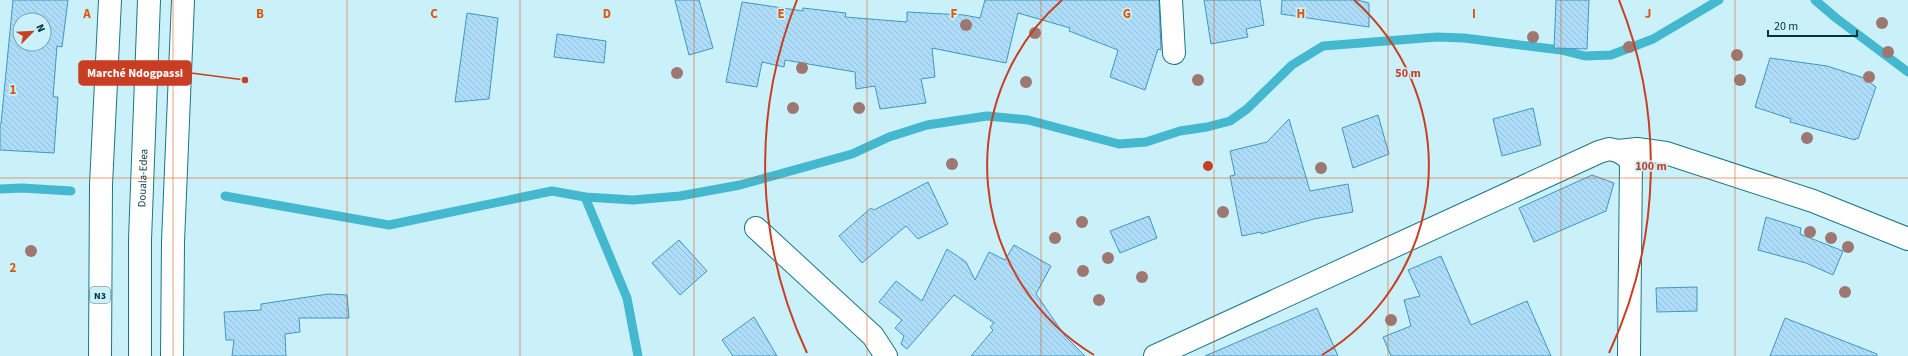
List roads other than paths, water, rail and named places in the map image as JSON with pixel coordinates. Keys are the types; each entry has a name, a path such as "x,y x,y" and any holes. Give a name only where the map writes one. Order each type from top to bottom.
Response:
{"main road":[{"name":"N3","path":"100,356 101,184 110,0"},
{"name":"Douala-Edea","path":"140,356 140,240 149,0"},
{"path":"172,356 173,242 183,0"},
{"path":"1171,0 1174,53"},
{"path":"1155,356 1599,152 1609,150 1618,151 1636,149 1666,153 1813,201 1908,239"},
{"path":"1618,151 1626,156 1631,162 1629,356"},
{"path":"756,228 873,336 886,356"}],"waterway":[{"path":"225,196 389,225 552,191 585,197 633,200 680,196 740,185 852,154 889,137 927,125 987,116 1028,120 1119,144 1146,142 1180,131 1207,127 1230,121 1247,109 1292,65 1323,46 1437,37 1464,38 1561,50 1585,56 1611,55 1653,39 1719,0"},
{"path":"1815,0 1836,18 1908,72"},
{"path":"0,189 22,188 71,191"},
{"path":"585,197 627,298 638,356"}],"place":[{"name":"Marché Ndogpassi","path":"245,80"}]}
